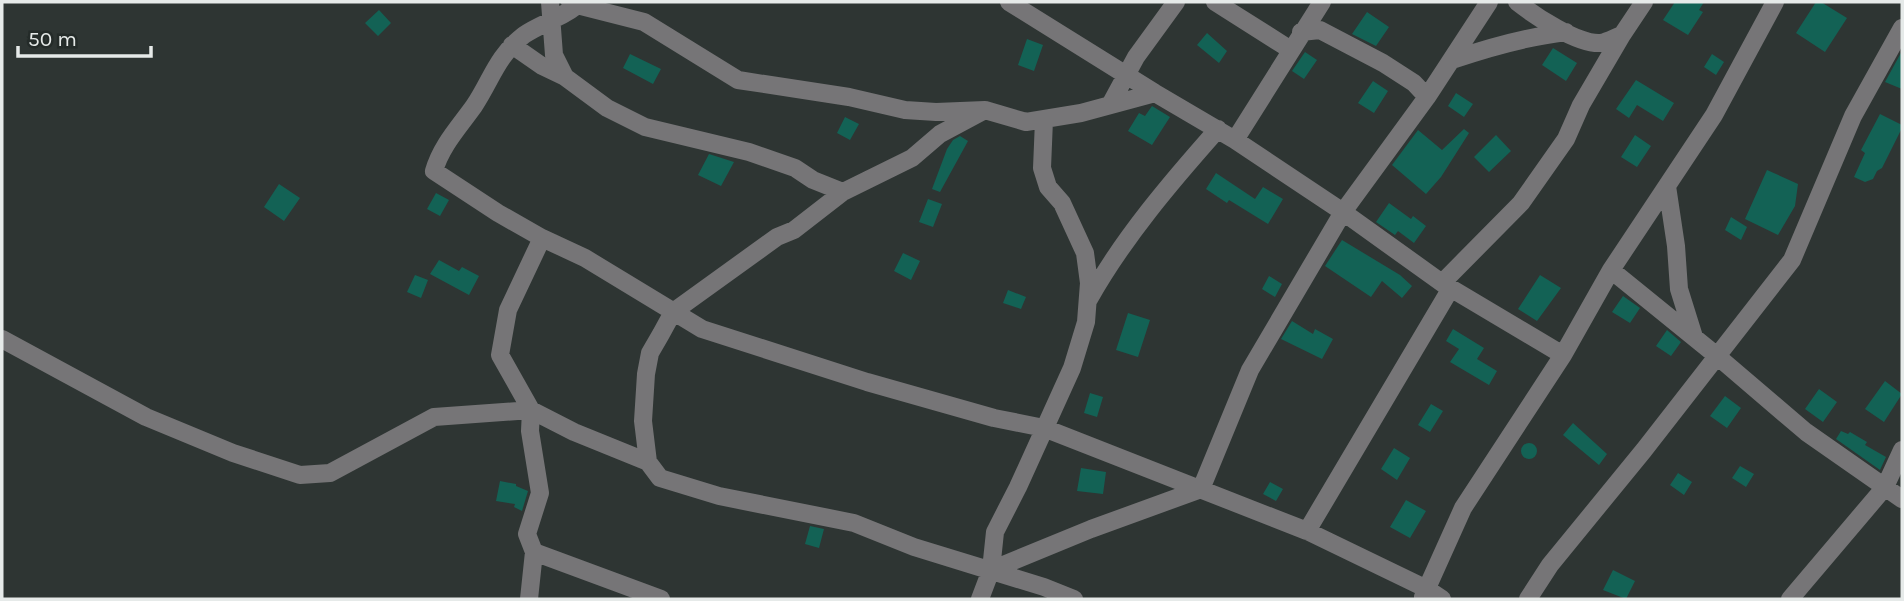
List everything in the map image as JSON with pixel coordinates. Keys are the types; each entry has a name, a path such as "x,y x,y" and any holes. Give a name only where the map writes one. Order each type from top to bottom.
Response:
{"street":[{"path":"1009,2 1154,93 1235,139 1447,286 1563,355"},
{"path":"1110,105 1125,74 1176,2"},
{"path":"1215,2 1292,50"},
{"path":"1235,139 1322,2"},
{"path":"991,570 1091,528 1201,489 1250,370 1343,212 1427,97 1489,2"},
{"path":"1517,2 1578,38 1601,43 1622,35"},
{"path":"1307,531 1447,286 1521,204 1566,139 1581,105 1644,2"},
{"path":"1425,594 1463,508 1563,355 1611,270 1714,116 1775,2"},
{"path":"1154,93 1026,122 985,110 905,110 840,96 738,80 644,22 576,3 551,10 512,45 496,64 476,103 438,155 434,171 498,213 585,258 702,329 867,382 994,418 1044,428 1307,531 1425,594 1442,599"},
{"path":"551,10 554,55 565,77"},
{"path":"1528,599 1550,565 1644,450 1792,260 1853,116 1902,28"},
{"path":"1301,32 1320,30 1383,63 1414,83 1427,97"},
{"path":"1452,60 1510,41 1566,32"},
{"path":"512,45 542,66 565,77 607,108 645,127 749,152 795,168 813,180 843,192"},
{"path":"985,110 940,134 912,158 843,192 794,230 776,237 674,312 650,353 646,374 643,421 648,462 660,478 719,496 854,523 914,547 1044,587 1074,599"},
{"path":"980,599 991,570 995,532 1072,369 1086,322 1089,283 1084,253 1062,203 1048,187 1042,168 1044,120"},
{"path":"1088,301 1132,232 1218,129"},
{"path":"1667,186 1679,289 1694,337"},
{"path":"529,599 534,552 527,534 540,492 530,431 531,410 500,355 508,310 542,238"},
{"path":"1611,270 1806,432 1902,499"},
{"path":"2,339 146,417 233,453 300,475 330,473 435,417 531,410 574,432 648,462"},
{"path":"1790,599 1885,487 1902,450"},
{"path":"534,552 661,599"}],"building":[{"path":"1675,2 1704,2 1699,10 1703,12 1688,35 1663,20"},
{"path":"1816,2 1821,2 1847,18 1825,52 1796,33"},
{"path":"379,10 391,23 378,36 365,23"},
{"path":"1367,12 1389,27 1376,46 1352,34"},
{"path":"1207,33 1227,51 1219,63 1197,45"},
{"path":"1027,39 1043,45 1034,71 1018,65"},
{"path":"1553,48 1577,63 1566,81 1542,65"},
{"path":"1902,51 1902,89 1885,82"},
{"path":"1305,52 1317,60 1304,79 1292,71"},
{"path":"630,54 661,69 653,84 623,68"},
{"path":"1712,54 1724,62 1716,75 1704,67"},
{"path":"1636,80 1674,103 1663,121 1637,105 1629,118 1616,109"},
{"path":"1373,81 1388,91 1374,113 1358,103"},
{"path":"1456,93 1473,104 1464,117 1448,106"},
{"path":"1152,106 1170,117 1152,145 1128,131 1139,113 1145,116"},
{"path":"1880,114 1902,125 1902,128 1882,168 1873,179 1865,182 1854,177 1865,153 1861,150"},
{"path":"845,117 859,124 850,140 837,133"},
{"path":"1464,129 1469,133 1441,177 1426,194 1392,165 1418,130 1442,150"},
{"path":"1496,135 1511,151 1489,172 1474,157"},
{"path":"1635,135 1651,146 1637,167 1621,157"},
{"path":"960,136 968,141 940,192 932,189 947,149 953,140"},
{"path":"709,154 734,162 721,186 698,175"},
{"path":"1767,170 1798,184 1795,206 1778,235 1745,219"},
{"path":"1216,173 1255,199 1263,187 1283,199 1268,224 1206,189"},
{"path":"279,184 300,198 284,221 264,207"},
{"path":"436,193 449,200 440,216 427,209"},
{"path":"928,199 942,204 933,227 919,222"},
{"path":"1389,203 1426,226 1414,243 1398,231 1395,235 1376,222"},
{"path":"1731,217 1747,227 1741,240 1725,230"},
{"path":"1342,240 1400,275 1412,286 1402,298 1382,281 1371,297 1325,266"},
{"path":"903,253 920,261 911,280 894,271"},
{"path":"439,260 459,271 462,267 479,276 469,295 430,274"},
{"path":"415,275 428,280 421,298 407,292"},
{"path":"1540,275 1561,288 1537,321 1518,309"},
{"path":"1269,276 1282,284 1275,297 1262,289"},
{"path":"1008,290 1026,297 1021,309 1003,303"},
{"path":"1623,296 1640,308 1630,323 1612,312"},
{"path":"1128,313 1150,320 1138,357 1116,350"},
{"path":"1292,321 1313,334 1315,329 1333,339 1322,359 1281,339"},
{"path":"1453,329 1484,348 1477,359 1497,371 1489,385 1450,362 1459,349 1446,341"},
{"path":"1667,330 1681,342 1671,356 1656,346"},
{"path":"1885,381 1902,394 1884,422 1865,409"},
{"path":"1819,389 1837,402 1823,422 1805,409"},
{"path":"1090,393 1103,397 1097,417 1084,413"},
{"path":"1725,396 1741,408 1727,428 1710,416"},
{"path":"1431,404 1443,411 1430,432 1418,425"},
{"path":"1573,423 1607,454 1599,465 1563,435"},
{"path":"1841,431 1848,434 1850,432 1867,442 1865,445 1886,457 1880,470 1836,439"},
{"path":"1529,443 1535,445 1535,457 1529,459 1523,457 1521,451 1523,445"},
{"path":"1394,448 1410,458 1397,480 1381,469"},
{"path":"1740,466 1754,474 1746,487 1732,478"},
{"path":"1081,468 1106,472 1103,494 1077,491"},
{"path":"1678,473 1692,482 1684,495 1670,485"},
{"path":"500,481 516,484 528,491 522,511 514,507 515,504 496,501"},
{"path":"1270,482 1283,489 1276,501 1263,494"},
{"path":"1406,500 1426,511 1410,538 1390,527"},
{"path":"810,526 824,529 819,548 805,544"},
{"path":"1613,570 1635,581 1626,599 1603,590"}]}
